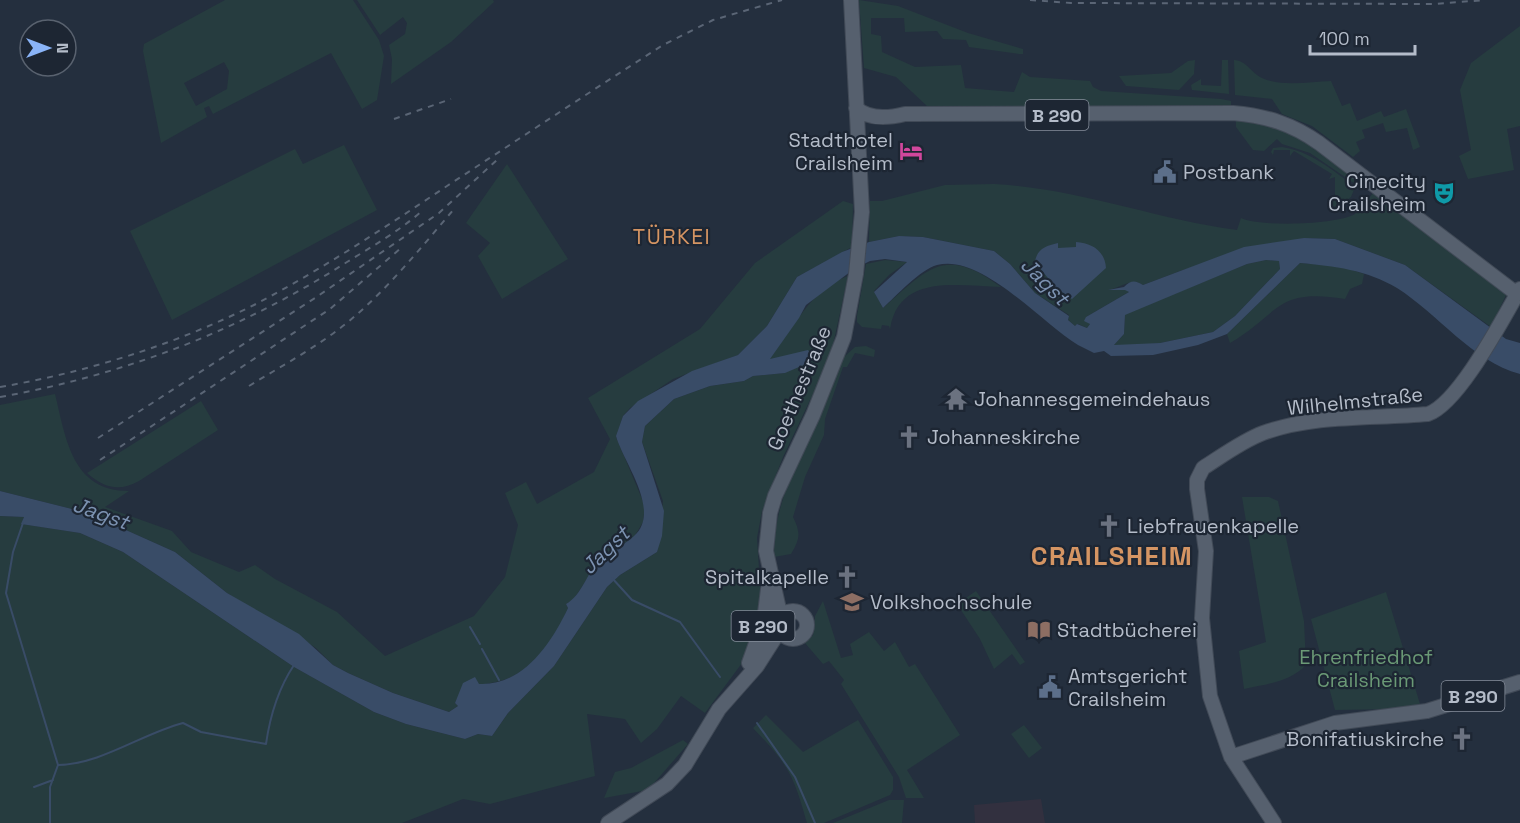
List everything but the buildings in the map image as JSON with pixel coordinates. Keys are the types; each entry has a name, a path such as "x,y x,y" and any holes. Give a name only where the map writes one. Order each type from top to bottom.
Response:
{"main road":[{"name":"Goethestraße","path":"745,678 757,666 785,624 769,572 766,538 775,496 826,384 844,338 851,306 860,246 862,212 851,0"},
{"name":"B 290","path":"856,108 868,107 905,114"},
{"path":"856,108 867,115 885,117"},
{"name":"B 290","path":"859,139 867,127 885,117 905,114 1233,113 1262,116 1298,129 1496,276 1498,280 1519,290"},
{"name":"Wilhelmstraße","path":"1231,757 1210,696 1205,664 1202,618 1206,551 1197,489 1197,480 1203,468 1261,434 1321,420 1428,414 1443,407 1460,386 1519,290"},
{"name":"B 290","path":"608,823 674,777 685,765 719,709 745,678 764,621 769,572"},
{"name":"B 290","path":"1231,757 1335,723 1418,713 1520,682"},
{"path":"1231,757 1274,823"}],"shaded area":[{"path":"1041,799 1045,823 975,823 974,805"}],"green space":[{"path":"225,0 353,0 379,40 384,56 377,100 362,109 331,53 213,114 209,106 204,108 207,117 161,143 143,51 144,44","holes":["224,62 229,71 227,89 196,106 184,83"]},
{"path":"357,0 493,0 494,2 451,42 391,84 392,59 389,45 405,34 407,23 403,17 380,35"},
{"path":"859,0 898,6 968,33 1023,49 1023,54 1019,54 969,47 966,40 943,39 937,31 905,32 904,18 871,18 871,34 881,36 882,52 915,67 961,65 965,88 1014,92 1022,72 1030,77 1090,81 1093,87 1101,91 1221,99 1231,101 1231,106 942,108 927,106 896,77 864,68"},
{"path":"1520,26 1520,126 1507,129 1514,170 1468,179 1459,156 1471,150 1460,90 1471,63"},
{"path":"1195,60 1194,74 1179,90 1126,86 1119,76 1171,73 1188,61"},
{"path":"1222,60 1228,60 1229,94 1192,90 1191,85 1201,79 1201,85 1221,86"},
{"path":"1234,60 1270,81 1296,83 1331,81 1342,106 1350,103 1357,121 1381,111 1384,117 1406,109 1420,147 1413,150 1407,128 1386,132 1383,123 1362,130 1365,138 1356,142 1360,151 1353,157 1312,126 1282,114 1272,99 1235,95"},
{"path":"1236,120 1271,126 1302,140 1358,181 1358,186 1310,153 1282,144 1277,139 1264,151 1253,150 1236,127"},
{"path":"344,145 377,210 172,320 130,231 295,149 303,164"},
{"path":"1273,148 1292,149 1312,157 1338,174 1355,187 1351,197 1339,207 1333,206 1331,201 1335,198 1335,177 1329,179 1332,174 1294,151 1290,156 1290,150 1274,150 1273,155 1271,152"},
{"path":"507,164 568,259 502,299 478,256 490,243 466,223"},
{"path":"994,184 1055,191 1176,219 1237,230 1241,218 1264,223 1298,224 1345,218 1355,214 1373,193 1506,295 1491,327 1405,265 1335,239 1304,238 1183,270 1143,285 1131,282 1109,290 1125,289 1129,292 1086,317 1090,324 1087,328 1078,324 1075,326 1068,320 1069,315 1035,293 1010,264 994,251 923,237 899,236 869,242 870,201 882,201 945,185"},
{"path":"843,201 853,204 852,247 797,277 767,326 738,355 673,379 630,408 623,416 616,437 645,506 643,522 634,537 602,557 573,600 566,604 568,608 558,628 546,647 531,664 513,676 466,691 455,703 458,706 449,712 393,693 333,665 316,648 227,593 175,552 88,513 0,491 0,405 55,394 68,444 83,472 95,482 110,489 129,491 105,507 172,531 191,552 239,572 255,565 275,579 337,612 385,656 474,616 505,577 518,525 505,493 526,482 537,504 594,472 610,439 588,398 700,329 755,263"},
{"path":"885,260 907,262 889,275 874,291 883,308 925,273 938,267 951,265 965,267 982,274 1001,287 949,285 918,291 905,299 896,311 890,329 889,326 882,325 881,329 862,327 857,322 857,316 866,264"},
{"path":"1266,260 1279,261 1280,269 1235,316 1213,332 1160,343 1122,347 1114,345 1124,334 1125,314 1247,264"},
{"path":"1300,263 1340,266 1364,274 1362,284 1350,289 1345,299 1305,297 1291,300 1230,343 1227,334"},
{"path":"848,276 833,345 822,375 783,457 762,511 757,538 762,616 745,659 705,713 681,696 657,729 641,743 625,719 587,714 595,776 490,804 463,799 402,823 0,823 0,516 24,517 22,524 80,533 123,552 294,667 374,712 406,724 465,739 478,734 492,736 508,713 554,666 607,587 620,575 657,552 663,501 642,442 645,426 674,399 710,386 744,381 753,376 785,373 769,359 813,300 823,290"},
{"path":"866,346 875,350 874,357 855,353 847,367 843,367 825,419 824,435 805,477 793,517 798,532 796,544 791,554 774,557 778,519 787,487 824,407 843,358 855,347"},
{"path":"201,401 218,430 139,481 125,486 112,487 99,482 87,473"},
{"path":"1242,497 1269,497 1278,501 1304,621 1306,665 1285,679 1244,689 1239,651 1266,642"},
{"path":"976,591 1025,662 1020,665 1012,654 994,669 980,639 957,604"},
{"name":"Ehrenfriedhof Crailsheim","path":"1386,592 1420,704 1394,709 1335,710 1311,619"},
{"path":"823,601 841,658 853,655 850,644 869,632 884,651 895,642 909,667 915,664 960,735 907,770 924,798 906,798 899,777 841,684 844,680 829,661 823,664 805,643 813,635 815,616"},
{"path":"766,715 803,752 858,720 893,777 893,790 890,795 824,823 807,823 798,792 788,771 753,728"},
{"path":"1024,725 1042,748 1029,758 1011,734"},
{"path":"683,740 688,744 648,790 604,798 615,772 631,768"},
{"path":"889,800 904,800 902,823 833,823"}],"water":[{"path":"899,236 923,237 994,251 1010,264 1035,293 1069,316 1068,320 1075,326 1077,324 1087,328 1090,324 1084,321 1086,317 1129,292 1108,290 1124,287 1133,282 1143,285 1244,247 1304,238 1335,239 1405,265 1506,339 1520,343 1520,374 1486,359 1397,288 1374,277 1338,267 1300,263 1227,334 1198,345 1153,355 1111,356 1104,351 1094,353 1078,345 991,279 973,269 954,264 937,265 924,272 883,308 874,292 907,262 885,259 870,261 854,269 806,305 770,359 808,350 810,353 806,364 785,373 753,376 744,381 710,386 674,399 645,426 642,442 664,511 662,536 657,552 620,575 607,587 554,666 508,713 492,736 478,734 465,739 406,724 374,712 294,667 123,552 80,533 21,524 24,517 0,516 0,491 88,513 175,552 227,593 299,634 333,665 393,693 449,712 458,706 455,703 463,683 475,677 479,684 494,683 509,678 533,661 553,636 568,608 566,604 580,590 599,560 634,536 642,526 644,513 638,486 616,436 623,416 638,401 692,371 738,355 767,326 797,277 842,252 869,242","holes":["1266,260 1279,261 1280,269 1235,316 1213,332 1160,343 1114,345 1124,334 1125,315 1247,264"]},
{"path":"1076,242 1097,249 1103,257 1106,268 1072,299 1056,288 1035,262 1040,251 1046,247 1058,243 1058,248 1076,247"}],"waterway":[{"path":"23,523 13,552 6,593 58,765 50,787 50,823"},
{"path":"612,578 632,600 680,622 720,677"},
{"path":"470,627 480,644"},
{"path":"482,649 499,680"},
{"path":"58,765 90,760 183,723 201,732 266,744 276,703 283,684 294,665"},
{"path":"757,723 795,777 815,823"},
{"path":"34,787 53,780"}],"railway":[{"path":"0,387 98,365 161,345 254,305 352,248 663,45 713,20 782,0"},
{"path":"1030,0 1071,3 1434,4 1485,0"},
{"path":"394,119 451,99"},
{"path":"98,438 315,298 439,213 498,159"},
{"path":"249,386 314,346 351,319 398,274 454,209"},
{"path":"0,397 46,388 136,363 223,329 307,286 386,238 422,211"},
{"path":"100,460 330,309 401,248"}],"place":[{"name":"Stadthotel Crailsheim","path":"911,151"},
{"name":"Postbank","path":"1165,172"},
{"name":"Cinecity Crailsheim","path":"1444,193"},
{"name":"Johannesgemeindehaus","path":"956,399"},
{"name":"Johanneskirche","path":"909,437"},
{"name":"Liebfrauenkapelle","path":"1109,526"},
{"name":"Spitalkapelle","path":"847,577"},
{"name":"Volkshochschule","path":"852,602"},
{"name":"Stadtbücherei","path":"1039,630"},
{"name":"Amtsgericht Crailsheim","path":"1050,687"},
{"name":"Bonifatiuskirche","path":"1462,739"}],"district":[{"name":"TÜRKEI","path":"672,236"},
{"name":"CRAILSHEIM","path":"1112,556"}],"water label":[{"name":"Jagst","path":"1045,281"},
{"name":"Jagst","path":"101,513"},
{"name":"Jagst","path":"605,550"}]}
